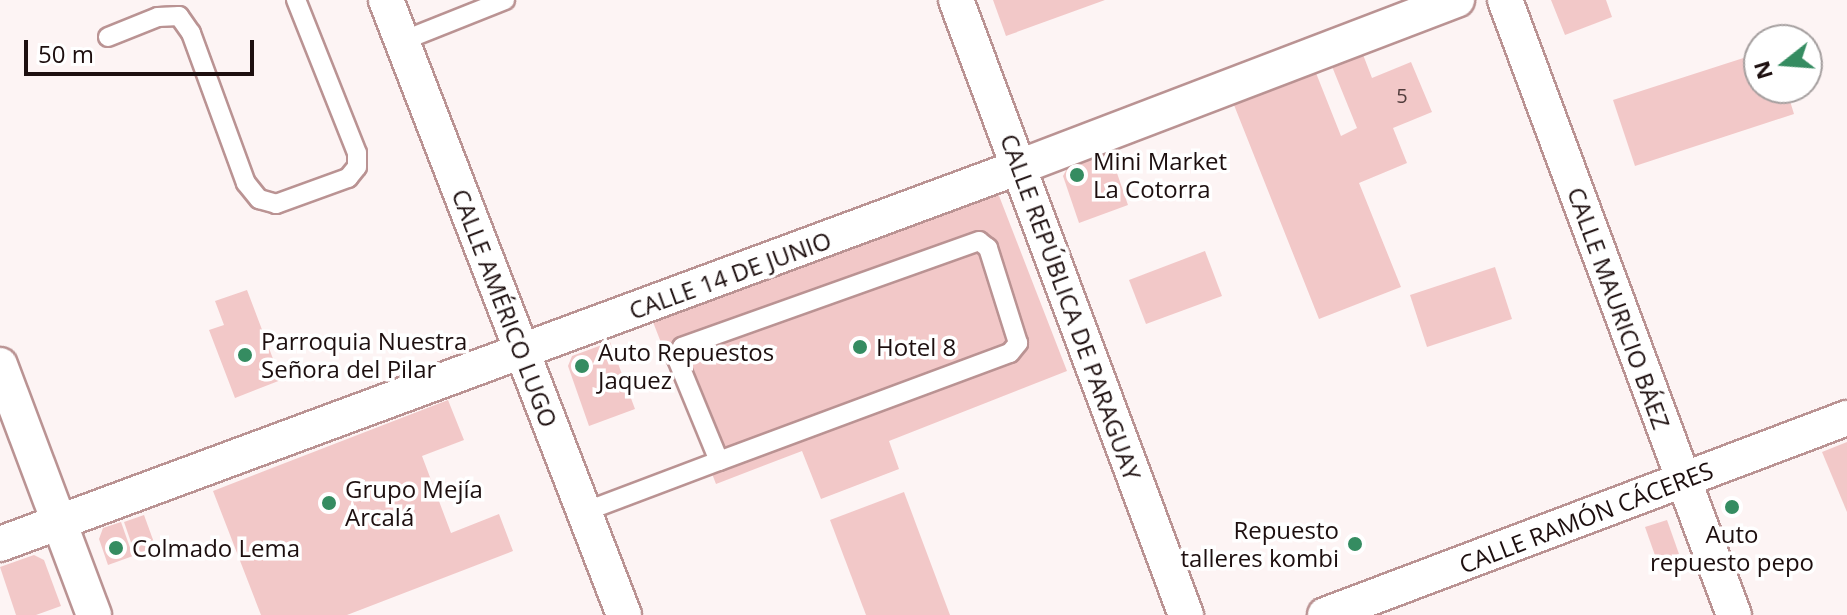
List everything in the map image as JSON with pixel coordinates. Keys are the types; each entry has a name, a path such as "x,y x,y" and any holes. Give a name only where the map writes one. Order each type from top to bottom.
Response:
{"street":[{"name":"CALLE AMÉRICO LUGO","path":"386,0 624,615"},
{"name":"CALLE REPÚBLICA DE PARAGUAY","path":"956,0 1186,615"},
{"name":"CALLE 14 DE JUNIO","path":"0,544 1019,167 1457,0"},
{"name":"CALLE MAURICIO BÁEZ","path":"1505,0 1681,481 1734,615"},
{"path":"0,365 94,615"},
{"name":"CALLE RAMÓN CÁCERES","path":"1325,615 1847,418"}],"lane":[{"path":"108,37 158,17 179,16 191,33 246,183 259,199 276,204 348,178 357,167 357,153 296,0"},
{"path":"402,41 505,0"},
{"path":"584,512 1010,353 1018,343 988,248 979,241 682,347 677,359 719,461"}],"building":[{"path":"993,0 1105,0 1006,36"},
{"path":"1551,0 1606,0 1612,17 1565,35"},
{"path":"1362,52 1372,78 1411,62 1432,112 1393,128 1407,163 1359,183 1401,287 1319,319 1234,105 1316,73 1341,136 1357,128 1331,64"},
{"path":"1743,58 1743,104 1791,104 1794,114 1635,166 1613,100"},
{"path":"1109,150 1128,205 1079,223 1063,176 1069,165"},
{"name":"Hotel 8","path":"996,188 1067,371 889,441 899,469 821,499 802,451 716,484 653,322"},
{"path":"1205,251 1222,296 1146,324 1129,280"},
{"path":"1495,267 1512,319 1427,347 1410,295"},
{"name":"Parroquia Nuestra Señora del Pilar","path":"247,290 281,380 235,398 209,330 224,325 215,301"},
{"path":"610,342 635,409 589,426 568,366 572,356"},
{"name":"Grupo Mejía Arcalá","path":"448,400 464,440 422,456 451,533 499,514 513,551 347,615 261,615 213,491"},
{"path":"1847,442 1847,512 1822,452"},
{"path":"904,492 950,615 866,615 830,520"},
{"path":"144,515 156,548 135,554 124,522"},
{"path":"1667,520 1679,554 1657,561 1645,527"},
{"name":"Colmado Lema","path":"121,522 133,556 108,565 99,539 103,528"},
{"path":"34,555 44,560 61,606 36,615 16,615 0,567"}],"place":[{"name":"Mini Market La Cotorra","path":"1077,175"},
{"name":"Hotel 8","path":"860,347"},
{"name":"Parroquia Nuestra Señora del Pilar","path":"245,355"},
{"name":"Auto Repuestos Jaquez","path":"582,366"},
{"name":"Grupo Mejía Arcalá","path":"329,503"},
{"name":"Auto repuesto pepo","path":"1732,507"},
{"name":"Repuesto talleres kombi","path":"1355,544"},
{"name":"Colmado Lema","path":"116,548"}]}
